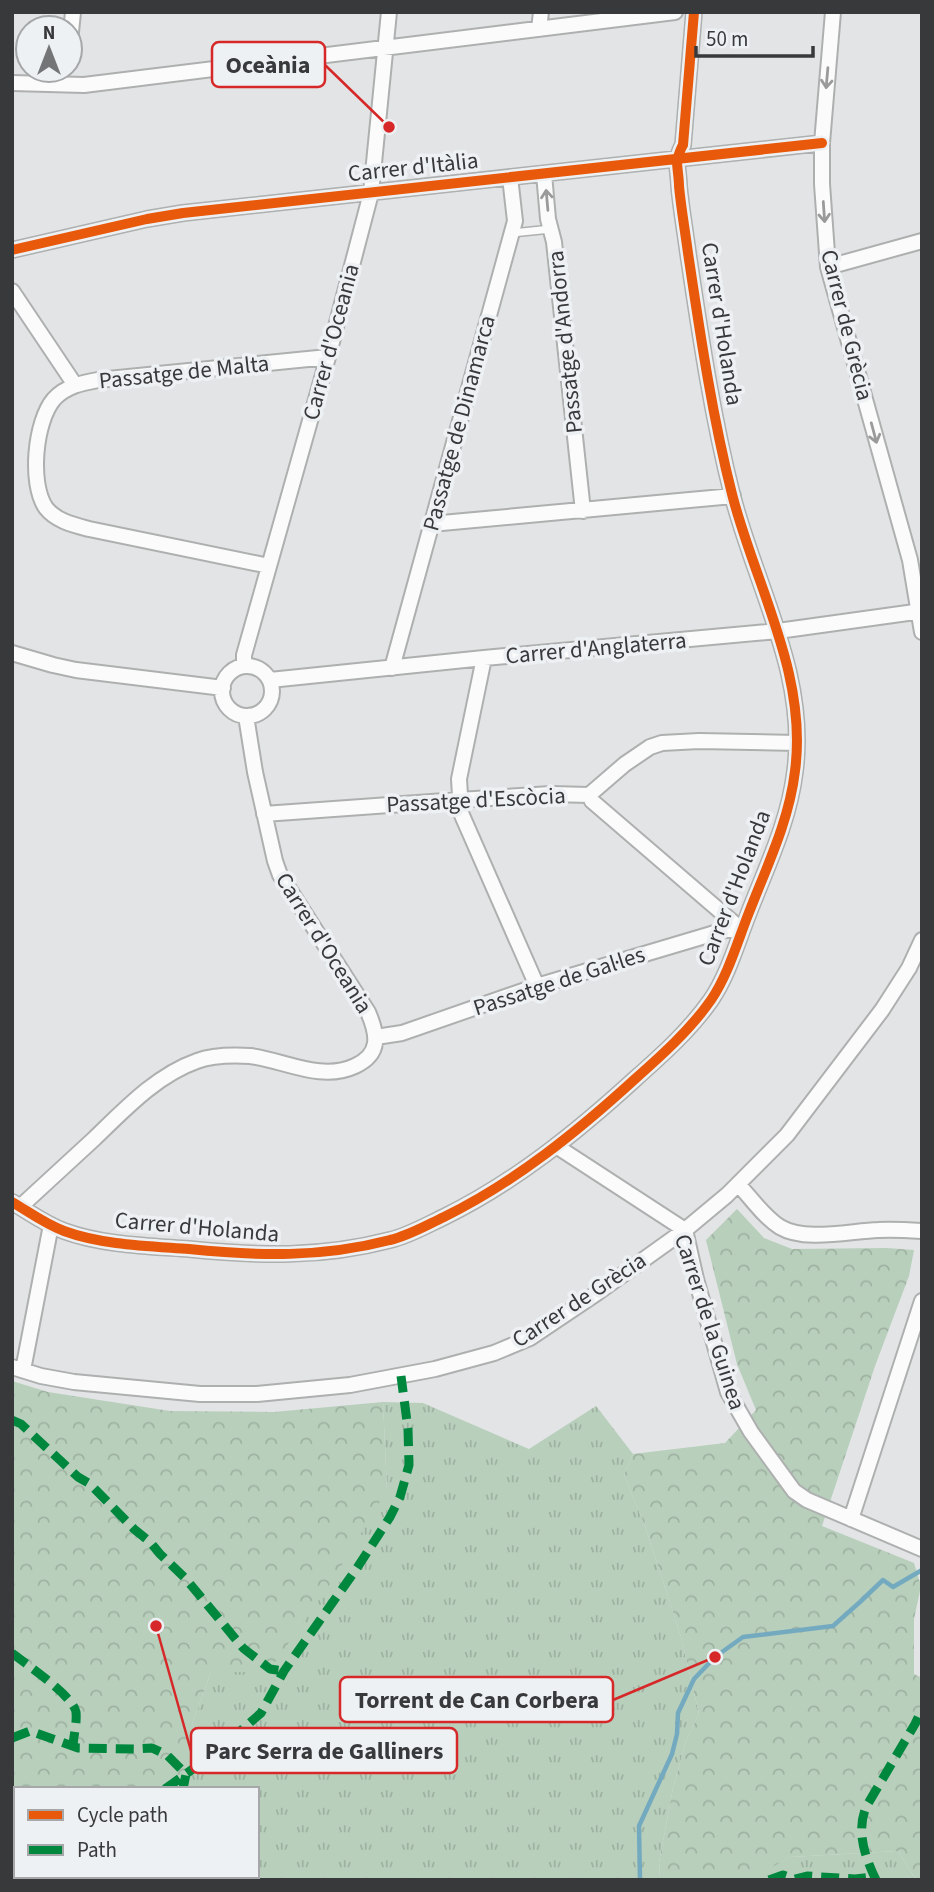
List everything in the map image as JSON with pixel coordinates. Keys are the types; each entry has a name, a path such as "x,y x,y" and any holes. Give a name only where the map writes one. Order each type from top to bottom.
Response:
{"street":[{"name":"Carrer d'Oceania","path":"244,666 244,655 371,193 389,12"},
{"path":"539,29 541,12"},
{"path":"12,83 103,83 675,12"},
{"name":"Carrer d'Holanda","path":"16,1204 67,1232 101,1240 247,1255 287,1255 362,1247 395,1239 468,1205 556,1146 596,1115 684,1033 712,998 732,958 784,823 793,787 797,743 795,712 778,631 733,496 710,391 681,201 677,159 683,145 694,12"},
{"name":"Carrer de Grècia","path":"833,12 822,143 828,267 910,560 922,632"},
{"name":"Carrer d'Itàlia","path":"12,250 183,213 822,143"},
{"name":"Passatge d'Andorra","path":"544,174 548,219 554,242 583,511"},
{"name":"Passatge de Dinamarca","path":"391,668 515,221 510,177"},
{"path":"828,267 922,241"},
{"path":"12,291 75,385"},
{"name":"Passatge de Malta","path":"269,566 89,529 55,516 46,508 37,476 40,432 53,400 75,385 98,380 328,357"},
{"path":"431,524 733,496"},
{"name":"Carrer d'Anglaterra","path":"270,680 778,631 920,611"},
{"path":"12,653 76,670 223,688"},
{"path":"484,658 459,779 461,813 537,986"},
{"path":"244,666 260,669 270,680 273,690 271,700 257,715 238,715 226,704 223,688 230,673 244,666"},
{"name":"Carrer d'Oceania","path":"16,1204 139,1097 185,1066 216,1057 250,1056 313,1071 343,1070 356,1066 375,1049 374,1027 359,996 280,875 255,772 246,716"},
{"name":"Passatge d'Escòcia","path":"264,814 551,794 589,795 631,759 662,743 797,743"},
{"path":"589,795 592,801 742,930"},
{"name":"Passatge de Gal·les","path":"376,1037 402,1033 537,986 724,930 742,930"},
{"name":"Carrer de Grècia","path":"17,1368 74,1382 200,1394 257,1394 350,1385 435,1369 494,1353 530,1338 685,1230 727,1195 787,1135 874,1020 909,968 922,940"},
{"name":"Carrer de la Guinea","path":"556,1146 685,1230 728,1392 751,1432 794,1491 807,1500 922,1549"},
{"path":"738,1184 769,1219 782,1228 803,1234 882,1229 922,1231"},
{"path":"17,1368 51,1225"},
{"path":"851,1519 922,1301"}],"lane":[{"path":"512,233 551,229"}],"green space":[{"path":"737,1209 764,1238 792,1249 914,1250 909,1276 875,1366 822,1526 914,1563 921,1586 914,1619 914,1674 922,1678 922,1880 916,1880 898,1851 790,1857 749,1880 660,1880 659,1862 673,1788 686,1741 699,1714 681,1637 645,1526 624,1475 633,1454 725,1443 756,1410 737,1364 706,1240"},
{"path":"12,1381 48,1392 170,1411 274,1412 383,1402 387,1490 333,1580 268,1672 211,1672 192,1724 202,1743 183,1787 14,1787 14,1878 155,1880 12,1880"},
{"path":"383,1402 423,1403 529,1449 596,1406 633,1454 624,1475 645,1526 681,1637 699,1714 686,1741 673,1788 659,1862 660,1880 155,1880 259,1878 259,1787 183,1787 202,1743 192,1724 211,1672 387,1490"},
{"path":"898,1851 916,1880 749,1880 790,1857"}],"waterway":[{"path":"640,1880 639,1826 672,1754 678,1713 694,1679 715,1657 743,1637 833,1626 883,1580 893,1587 922,1570"}],"marked path":[{"path":"168,1787 215,1753 261,1713 284,1671 390,1517 400,1497 409,1465 408,1429 401,1376"},
{"path":"12,1420 21,1424 78,1477 90,1484 150,1542 186,1579 243,1648 270,1669 284,1671"},
{"path":"12,1653 58,1689 73,1705 76,1712 73,1745"},
{"path":"876,1880 863,1844 863,1816 922,1709"},
{"path":"12,1738 30,1731 78,1748 152,1748 167,1755 186,1774 183,1787"},
{"path":"769,1880 783,1875 795,1879 807,1876 855,1879 874,1877"}],"cycle path":[{"path":"12,1202 64,1231 109,1242 141,1246 290,1254 339,1250 397,1238 444,1217 496,1188 568,1137 675,1042 703,1011 717,990 732,959 788,808 795,771 797,735 787,665 742,528 718,434 682,211 677,161 683,145 694,12"},
{"path":"12,250 183,213 822,143"}],"place":[{"name":"Oceània","path":"389,127"},
{"name":"Parc Serra de Galliners","path":"156,1626"},
{"name":"Torrent de Can Corbera","path":"715,1657"}]}
